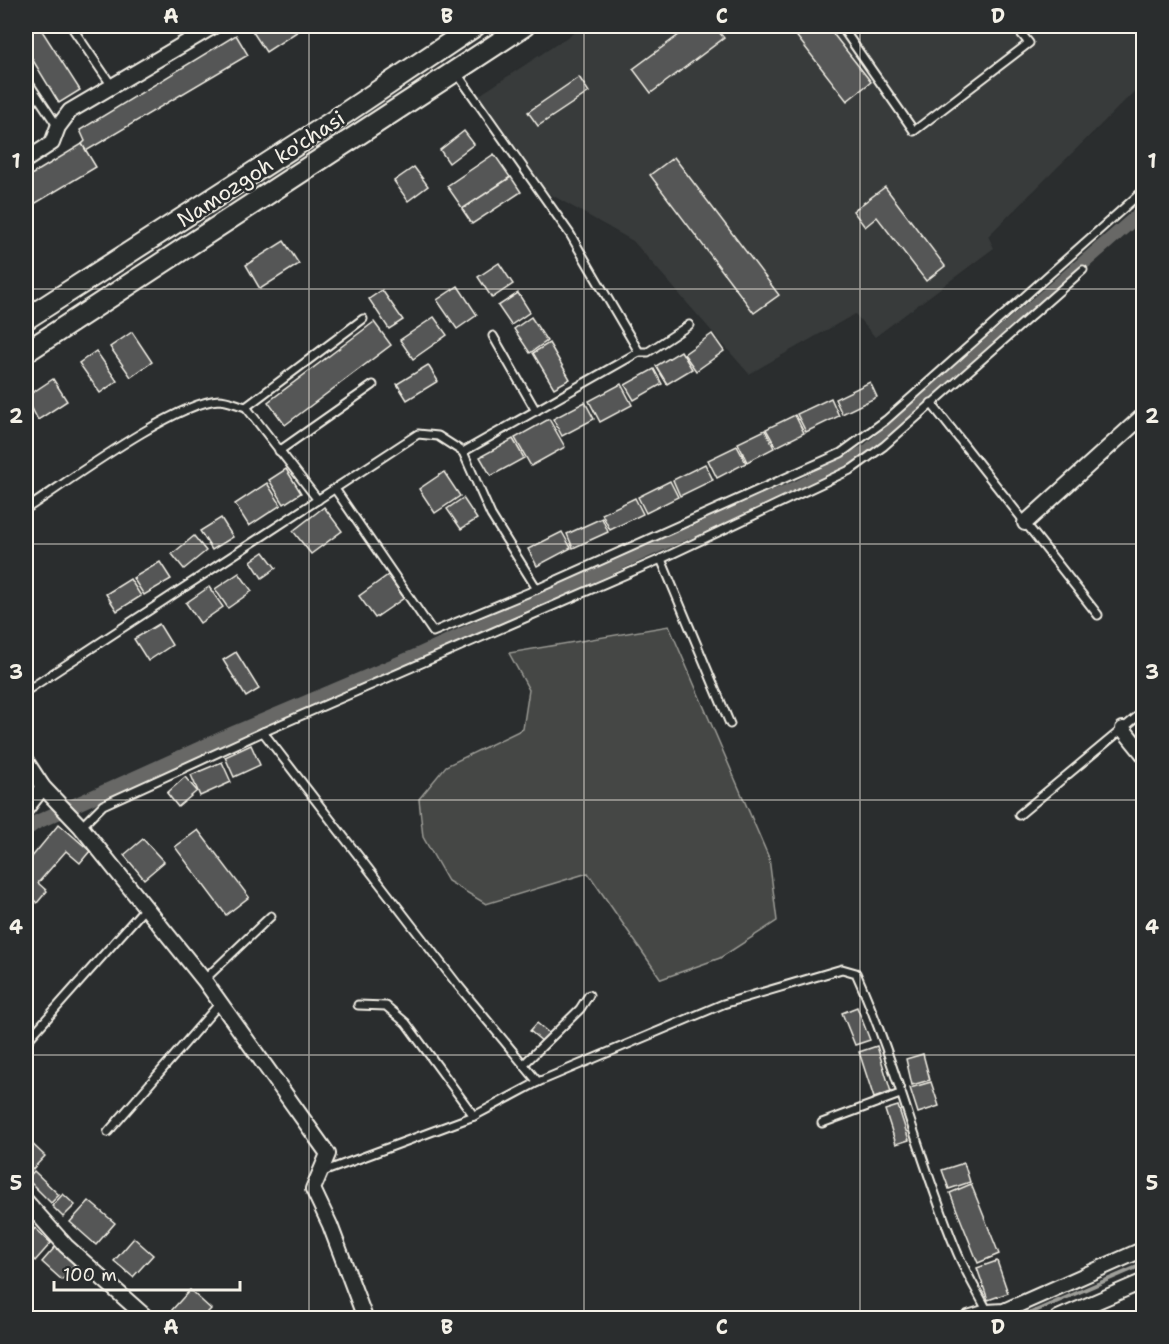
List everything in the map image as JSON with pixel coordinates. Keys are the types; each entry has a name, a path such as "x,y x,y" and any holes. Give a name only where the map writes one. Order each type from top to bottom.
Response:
{"main road":[{"name":"Namozgoh ko'chasi","path":"26,319 361,103 484,32 524,26"},
{"name":"Namozgoh ko'chasi","path":"26,352 455,70 484,32"},
{"path":"97,273 112,296"}],"street":[{"path":"26,160 52,143 58,127 70,111 196,30 214,26"},
{"path":"1025,523 1143,415"},
{"path":"1123,729 1143,754"},
{"path":"26,762 204,980 328,1154 313,1189 330,1225 365,1318"},
{"path":"26,809 45,788"},
{"path":"26,1202 66,1246 147,1318"},
{"path":"968,1318 1004,1311 1143,1249"},
{"path":"1058,1318 1143,1284"}],"lane":[{"path":"71,26 112,86"},
{"path":"841,26 914,131 1029,43 1015,26"},
{"path":"455,70 570,234 639,352"},
{"path":"26,79 58,127"},
{"path":"335,489 433,632 537,589 841,453 886,420 1143,189"},
{"path":"81,828 103,805 263,732 661,559 852,469 884,446 1083,270"},
{"path":"246,407 363,319"},
{"path":"463,452 639,352 648,351 689,325"},
{"path":"493,336 536,411"},
{"path":"279,451 373,385"},
{"path":"26,509 143,433 195,405 220,400 246,407 318,500"},
{"path":"931,403 1098,615"},
{"path":"26,691 418,434 438,436 463,452 491,515 537,589"},
{"path":"661,559 730,724"},
{"path":"1019,815 1143,711"},
{"path":"263,732 457,984 525,1063 538,1082"},
{"path":"26,1042 145,908"},
{"path":"204,980 272,916"},
{"path":"320,1173 474,1116 538,1082 723,1004 842,969 856,973 878,1023 900,1094 955,1249 989,1315"},
{"path":"525,1063 580,1009 589,995"},
{"path":"108,1132 220,1003"},
{"path":"358,1005 386,1006 406,1023 474,1116"},
{"path":"822,1123 900,1094"}],"shaded area":[{"path":"584,26 1143,26 1143,83 988,236 994,248 875,337 855,314 749,374 633,241 543,190 478,96"},
{"path":"669,626 769,858 777,921 720,958 661,979 588,873 486,904 448,881 423,837 419,799 446,766 523,729 529,690 509,653"}],"building":[{"path":"26,26 39,26 80,90 59,103 26,49"},
{"path":"249,26 306,26 266,52"},
{"path":"691,26 714,26 724,38 651,93 633,69"},
{"path":"796,26 827,26 871,82 847,101 791,29"},
{"path":"236,35 248,55 86,151 82,144 85,141 80,130"},
{"path":"579,77 589,92 538,126 528,112"},
{"path":"464,131 474,144 449,163 440,150"},
{"path":"82,144 96,167 26,209 26,178"},
{"path":"494,154 510,177 463,209 447,186"},
{"path":"674,157 779,295 754,313 650,175"},
{"path":"414,167 428,186 408,201 394,181"},
{"path":"511,177 521,192 472,224 462,209"},
{"path":"885,187 945,266 926,281 877,217 865,227 853,211"},
{"path":"284,241 299,264 260,289 246,265"},
{"path":"499,263 513,284 492,298 478,277"},
{"path":"458,286 477,315 457,329 437,300"},
{"path":"382,290 403,320 389,329 369,299"},
{"path":"518,293 530,312 511,325 498,306"},
{"path":"434,317 447,335 413,359 400,340"},
{"path":"531,317 547,341 530,353 514,329"},
{"path":"374,322 391,345 285,425 268,402"},
{"path":"132,332 152,362 131,377 110,347"},
{"path":"712,334 724,351 696,371 684,354"},
{"path":"549,343 570,379 554,388 533,353"},
{"path":"96,351 117,381 100,393 79,363"},
{"path":"681,351 692,369 667,384 656,366"},
{"path":"428,365 438,381 407,400 397,384"},
{"path":"654,369 662,384 634,400 625,385"},
{"path":"53,379 67,401 38,420 26,397"},
{"path":"870,382 877,397 842,414 835,399"},
{"path":"621,384 632,405 600,422 589,401"},
{"path":"831,398 839,416 806,432 797,414"},
{"path":"585,402 594,419 562,436 553,419"},
{"path":"795,415 804,433 776,447 766,429"},
{"path":"549,419 565,447 531,466 515,438"},
{"path":"765,430 774,448 747,462 738,443"},
{"path":"513,439 524,458 491,476 480,457"},
{"path":"737,446 746,463 717,478 708,460"},
{"path":"705,464 713,480 680,496 673,480"},
{"path":"286,469 301,493 284,504 269,480"},
{"path":"444,472 460,496 435,513 419,489"},
{"path":"670,481 678,497 646,513 638,497"},
{"path":"267,483 281,505 249,526 235,504"},
{"path":"463,498 477,519 461,529 447,509"},
{"path":"635,498 643,514 610,530 602,514"},
{"path":"324,507 342,531 311,554 293,531"},
{"path":"221,518 233,537 212,550 200,531"},
{"path":"602,518 608,532 573,548 567,534"},
{"path":"562,532 571,548 537,566 528,549"},
{"path":"194,536 206,551 184,569 172,554"},
{"path":"264,552 276,568 262,578 251,561"},
{"path":"160,562 171,579 144,595 133,578"},
{"path":"239,573 252,591 228,608 215,589"},
{"path":"388,575 404,598 375,618 359,596"},
{"path":"130,579 141,596 117,611 106,594"},
{"path":"209,587 223,607 200,623 186,603"},
{"path":"159,624 172,645 148,661 134,639"},
{"path":"236,652 259,689 246,697 223,660"},
{"path":"251,745 260,765 234,777 225,757"},
{"path":"222,762 231,782 200,796 191,775"},
{"path":"185,777 197,791 178,807 167,793"},
{"path":"59,824 90,851 80,863 66,851 38,883 47,891 37,903 26,893 26,864"},
{"path":"198,830 249,897 226,915 175,847"},
{"path":"143,839 164,862 144,879 124,855"},
{"path":"857,1007 870,1040 855,1045 842,1013"},
{"path":"537,1023 550,1034 543,1042 530,1031"},
{"path":"877,1046 891,1092 874,1098 859,1052"},
{"path":"923,1054 930,1080 912,1085 906,1059"},
{"path":"931,1082 939,1106 918,1113 910,1088"},
{"path":"898,1106 909,1140 896,1144 885,1110"},
{"path":"26,1138 45,1156 27,1175 26,1174"},
{"path":"964,1163 970,1182 949,1189 942,1170"},
{"path":"34,1171 59,1195 51,1203 27,1179"},
{"path":"971,1184 999,1254 978,1263 950,1193"},
{"path":"63,1194 75,1205 63,1217 52,1206"},
{"path":"89,1201 115,1223 96,1245 70,1222"},
{"path":"35,1228 51,1243 35,1261 26,1252 26,1239"},
{"path":"134,1238 153,1255 133,1277 114,1261"},
{"path":"55,1247 75,1265 62,1280 42,1262"},
{"path":"997,1261 1008,1293 988,1300 977,1268"},
{"path":"190,1290 211,1309 202,1318 179,1318 171,1311"}],"waterway":[{"path":"26,830 35,823 236,732 411,658 683,534 799,487 868,451 1144,210"},
{"path":"1019,1318 1144,1264"}]}
